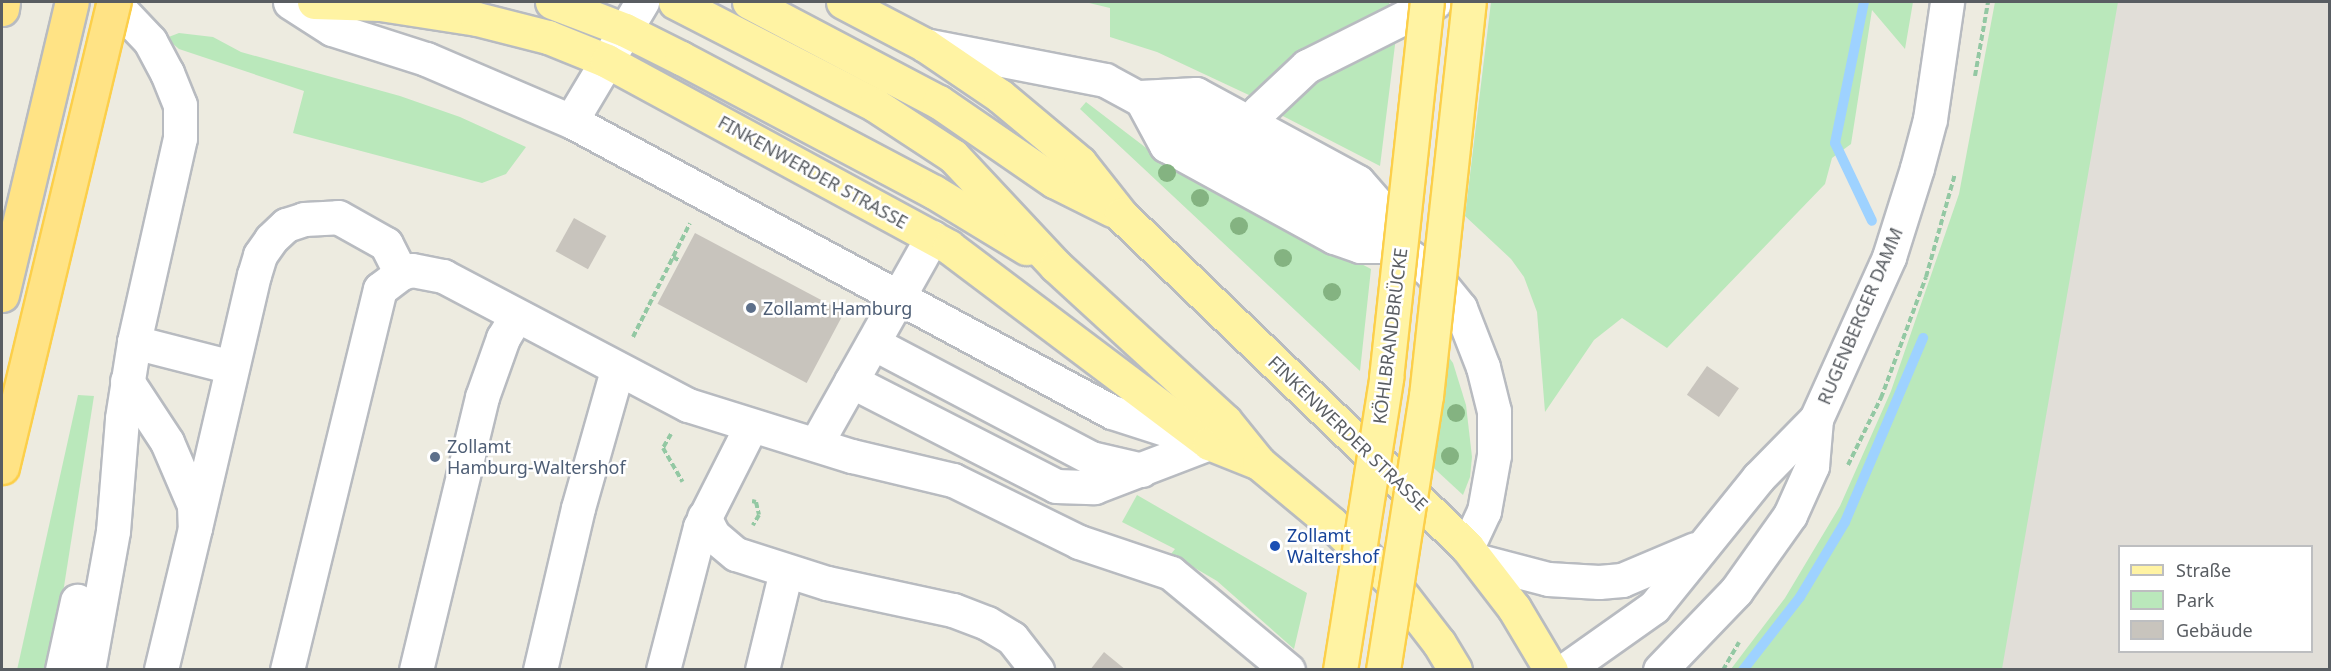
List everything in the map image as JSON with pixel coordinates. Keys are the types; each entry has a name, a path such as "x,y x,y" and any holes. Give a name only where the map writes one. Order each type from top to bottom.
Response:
{"highway":[{"path":"2,9 3,2"},
{"path":"2,295 72,2"},
{"path":"2,467 113,2"}],"main road":[{"name":"FINKENWERDER STRASSE","path":"314,2 380,4 477,19 548,37 607,61 932,237 997,280 1070,340 1209,443 1259,463"},
{"name":"FINKENWERDER STRASSE","path":"552,2 625,30 934,192 1056,266"},
{"name":"FINKENWERDER STRASSE","path":"675,2 856,94 953,156 986,188 1056,266 1225,421 1259,463 1331,523 1391,581 1439,643 1455,669"},
{"name":"FINKENWERDER STRASSE","path":"749,2 939,102 1054,181 1121,215"},
{"name":"FINKENWERDER STRASSE","path":"843,2 925,45 1046,132 1080,163 1121,215 1473,554 1514,608 1551,669"},
{"name":"KÖHLBRANDBRÜCKE","path":"1340,669 1386,378 1427,2"},
{"path":"1383,669 1426,396 1469,2"}],"street":[{"path":"88,669 113,531 122,418 134,342 180,138 180,105 150,41 113,2"},
{"path":"290,2 332,29 426,60 571,122 1112,412 1209,443"},
{"path":"571,122 642,2"},
{"path":"1253,123 1259,111 1307,66 1435,2"},
{"name":"RUGENBERGER DAMM","path":"1660,669 1684,656 1736,591 1790,515 1812,466 1816,419 1889,256 1917,168 1930,119 1947,2"},
{"path":"925,45 1084,74 1140,97 1196,94 1359,182 1376,203 1394,246 1429,270 1460,308 1483,367 1494,411 1494,455 1484,511 1473,554"},
{"path":"1140,97 1166,145 1334,237 1360,246 1394,246"},
{"path":"160,669 260,255 286,225 320,215 338,217 386,244 401,273"},
{"path":"817,442 932,237"},
{"path":"287,669 380,289 401,273 425,270 688,405 751,426 817,442 852,456 952,480 1079,542 1171,573 1287,669"},
{"path":"416,669 482,397 503,338 502,308"},
{"path":"134,342 232,368"},
{"path":"873,343 1091,458 1142,470"},
{"path":"540,669 578,508 617,370"},
{"path":"128,381 178,465 194,505 195,528"},
{"path":"851,381 1056,486 1094,487 1209,443"},
{"path":"63,669 93,521 122,418"},
{"name":"RUGENBERGER DAMM","path":"1565,669 1654,607 1702,546 1787,446 1816,419"},
{"path":"663,669 685,576 709,505 751,426"},
{"path":"709,505 725,548 786,571 952,610 987,623 1012,638 1037,669"},
{"name":"RUGENBERGER DAMM","path":"1473,554 1548,579 1599,582 1622,580 1702,546"},
{"path":"762,669 786,571"}],"path":[{"path":"617,370 703,192"},
{"path":"673,257 680,261"},
{"path":"688,405 663,448 687,488 709,505"}],"shaded area":[{"path":"2084,2 2329,2 2329,669 1964,670"}],"green space":[{"path":"1085,2 1389,2 1391,12 1251,96 1157,52 1110,37 1110,8"},
{"path":"1491,2 1913,2 1905,49 1872,10 1851,144 1832,158 1825,184 1667,348 1622,318 1594,340 1545,412 1537,312 1524,277 1511,259 1465,216"},
{"path":"1995,2 2118,2 2002,669 1731,669 1785,598 1840,506 1891,391 1959,194"},
{"path":"179,33 213,37 241,52 400,96 460,117 526,147 506,174 482,183 293,133 304,91 179,49 166,38"},
{"path":"1396,37 1380,166 1277,113 1318,71"},
{"path":"1086,102 1162,160 1371,269 1360,371 1080,109"},
{"path":"1436,339 1453,363 1466,405 1472,457 1470,477 1463,495 1423,458"},
{"path":"78,395 94,396 51,669 17,670"},
{"path":"1137,495 1307,593 1294,649 1217,581 1171,554 1175,549 1122,522"}],"building":[{"path":"574,218 606,236 588,269 556,251"},
{"name":"Zollamt Hamburg","path":"695,233 844,312 807,383 657,304"},
{"path":"1707,366 1739,388 1719,417 1687,395"},
{"path":"1104,652 1126,670 1090,670"}],"waterway":[{"path":"1864,2 1835,143 1872,221"},
{"path":"1743,670 1800,597 1845,522 1923,338"}],"place":[{"name":"Zollamt Hamburg","path":"751,308"},
{"name":"Zollamt Hamburg-Waltershof","path":"435,457"},
{"name":"Zollamt Waltershof","path":"1275,546"}]}
